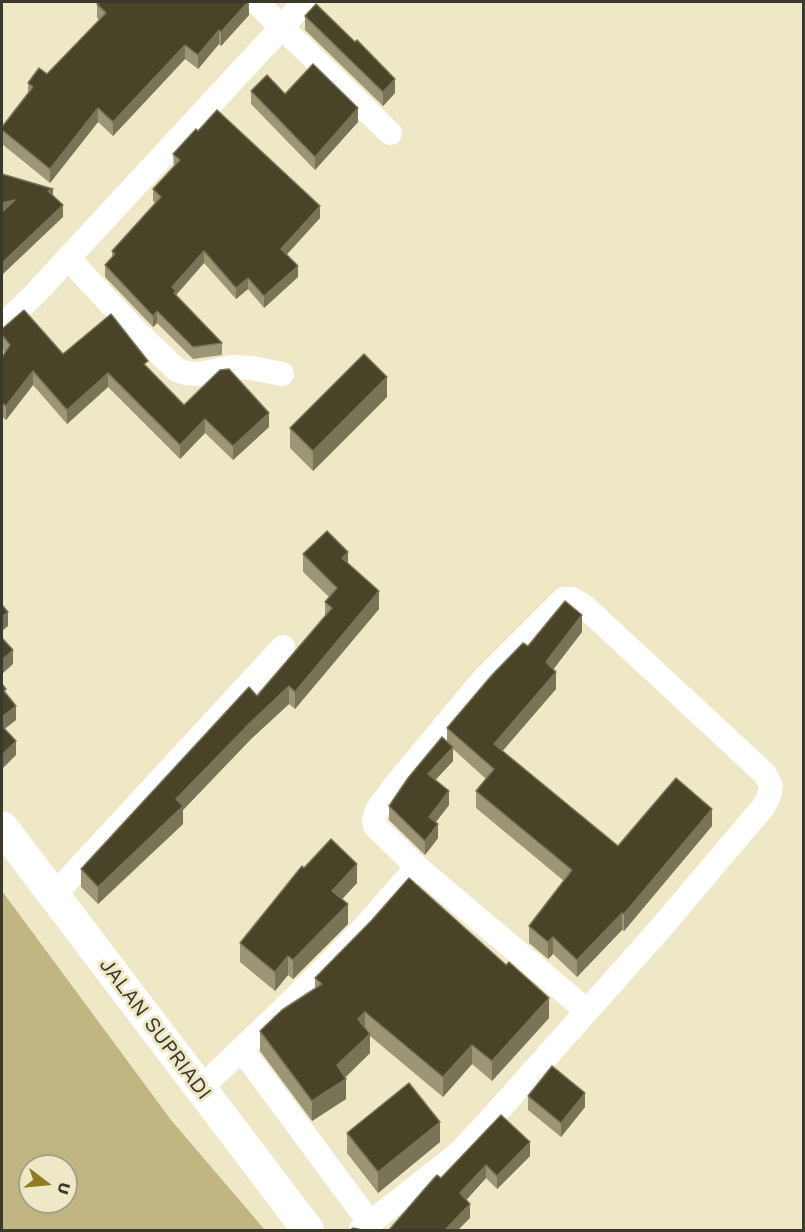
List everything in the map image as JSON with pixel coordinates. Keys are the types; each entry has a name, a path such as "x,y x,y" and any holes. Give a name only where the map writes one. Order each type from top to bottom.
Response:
{"main road":[{"name":"JALAN SUPRIADI","path":"2,827 308,1230"}],"street":[{"path":"256,2 390,134"},
{"path":"2,326 305,2"},
{"path":"68,258 134,329 177,370 200,374 233,367 282,374"},
{"path":"242,1050 366,1227 458,1154 587,1011 660,929 764,806 771,786 765,774 578,601 567,598 558,603 481,682 397,783 377,810 374,820 375,826 417,867 587,1011"},
{"path":"54,896 283,647"},
{"path":"200,1089 362,930 417,867"}],"shaded area":[{"path":"2,891 171,1120 265,1230 2,1230"}],"building":[{"path":"100,2 248,2 221,32 219,30 198,55 185,45 113,122 98,108 50,169 2,130 2,127 33,87 28,83 39,68 47,74 106,13 97,4"},
{"path":"316,4 355,42 357,40 395,79 383,92 305,16"},
{"path":"313,64 358,108 315,157 251,91 267,75 285,94"},
{"path":"217,110 320,206 281,249 298,266 264,296 248,278 236,288 204,251 172,287 176,291 174,293 222,343 193,347 157,311 153,316 105,265 115,254 112,251 161,197 153,189 180,160 173,154"},
{"path":"2,174 53,189 48,191 63,205 2,263 2,212 15,200 2,203"},
{"path":"24,310 63,354 111,314 148,361 144,364 184,405 220,370 229,369 269,413 233,446 205,419 180,445 108,373 67,410 33,371 6,406 2,403 2,357 10,345 2,335 2,329"},
{"path":"364,354 387,377 313,451 290,428"},
{"path":"327,531 348,552 342,558 379,591 295,692 289,686 251,722 176,799 183,806 98,887 81,869 249,687 257,696 332,608 325,602 337,588 303,554"},
{"path":"565,601 582,615 546,662 556,672 494,744 618,846 676,778 712,809 624,914 622,913 577,960 553,937 548,942 529,926 572,870 476,791 494,769 447,728 523,643 528,646"},
{"path":"2,605 8,612 2,617"},
{"path":"2,638 13,650 2,660"},
{"path":"2,684 6,689 4,691 16,706 2,717"},
{"path":"2,726 16,741 2,755"},
{"path":"442,737 453,747 428,774 449,791 429,817 438,824 425,841 389,806 408,778"},
{"path":"331,839 357,864 332,891 348,904 293,960 288,956 275,972 240,943 302,866 304,868"},
{"path":"409,878 506,965 509,962 549,998 492,1061 472,1045 443,1077 365,1012 358,1019 370,1034 337,1065 346,1079 312,1101 260,1031 282,1010 322,984 315,978 372,920"},
{"path":"552,1066 585,1093 561,1123 528,1096"},
{"path":"409,1083 440,1122 378,1172 347,1133"},
{"path":"501,1115 530,1142 497,1176 486,1165 460,1193 470,1204 445,1230 389,1230 435,1177 437,1175 441,1178"}]}
